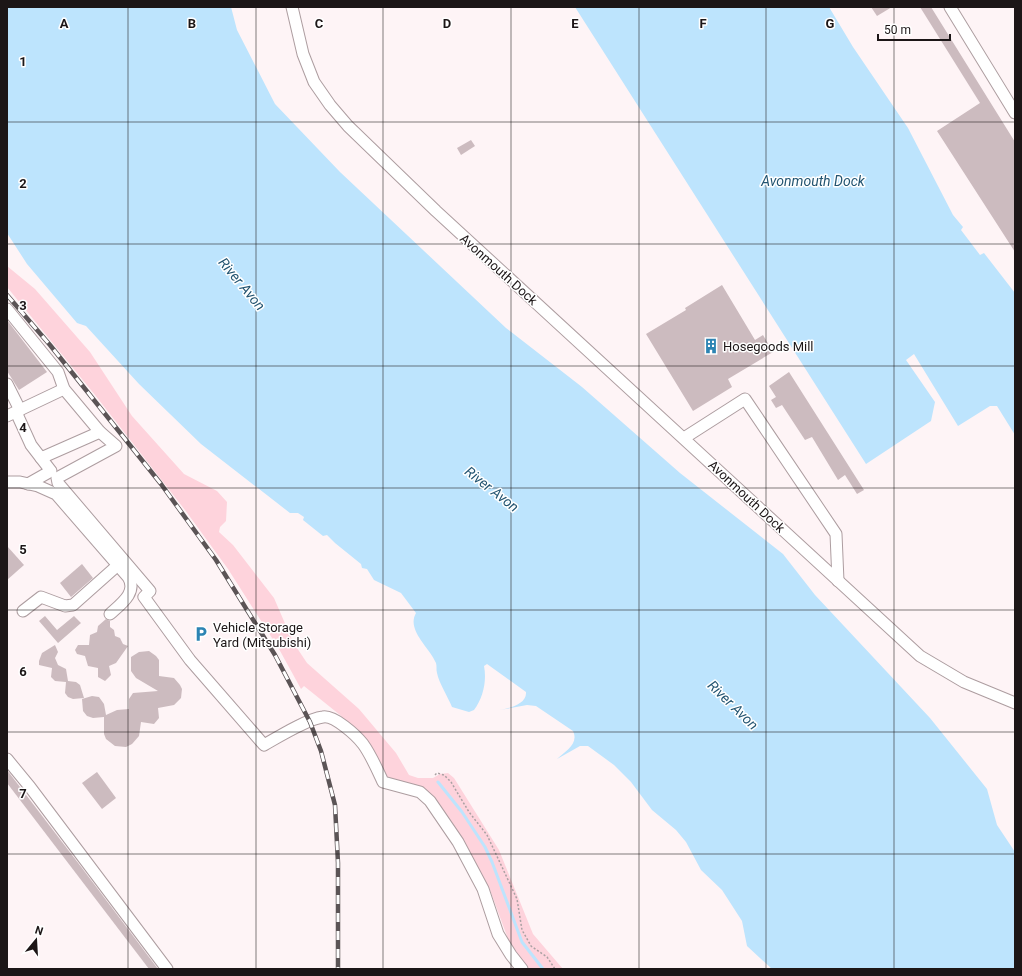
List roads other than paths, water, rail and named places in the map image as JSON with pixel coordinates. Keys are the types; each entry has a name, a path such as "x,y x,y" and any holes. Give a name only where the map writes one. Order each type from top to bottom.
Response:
{"lane":[{"name":"Avonmouth Dock","path":"292,7 308,70 319,90 348,126 436,211 920,656 964,682 1015,703"},
{"path":"950,7 1015,113"},
{"path":"7,309 58,372 64,389 100,432 116,446 57,478 58,483 150,591 144,597 190,660 264,745 292,729 315,719 329,717 337,720 362,743 383,782 413,789 425,796 458,842 483,889 498,934 522,969"},
{"path":"7,384 14,413 31,445 51,471 28,484"},
{"path":"14,413 64,389"},
{"path":"684,438 745,399 836,534 838,581"},
{"path":"41,458 100,432"},
{"path":"7,482 28,484 48,490 59,497 128,577 132,587 128,595 110,614"},
{"path":"23,611 40,597 65,606 73,605 118,565"},
{"path":"7,759 30,787 167,969"}],"water":[{"name":"River Avon","path":"7,7 231,7 237,30 275,104 340,172 506,328 582,387 680,473 783,554 815,595 930,718 987,789 997,825 1015,852 1015,969 772,969 747,946 742,921 722,890 701,870 686,842 676,830 652,810 631,782 614,765 588,746 580,746 557,759 571,747 574,740 573,731 536,706 527,705 500,710 517,705 524,700 526,692 487,664 484,666 485,683 482,695 474,710 469,712 452,707 438,677 436,663 416,632 414,619 416,613 401,593 374,580 367,569 362,568 361,564 327,535 323,536 303,520 304,517 298,513 290,513 201,444 139,384 86,326 77,323 27,264 7,233"},
{"name":"Avonmouth Dock","path":"575,7 829,7 853,47 908,128 953,215 963,227 961,230 980,255 984,253 1015,293 1015,435 997,406 990,406 958,426 914,354 906,360 935,402 931,421 866,464"}],"waterway":[{"path":"438,782 462,812 485,847 522,942 543,969"}],"railway":[{"path":"7,295 50,345 161,484 216,560 275,655 310,722 321,751 335,805 338,863 338,969"}],"place":[{"name":"Hosegoods Mill","path":"711,346"},
{"name":"Vehicle Storage Yard (Mitsubishi)","path":"201,634"}]}
